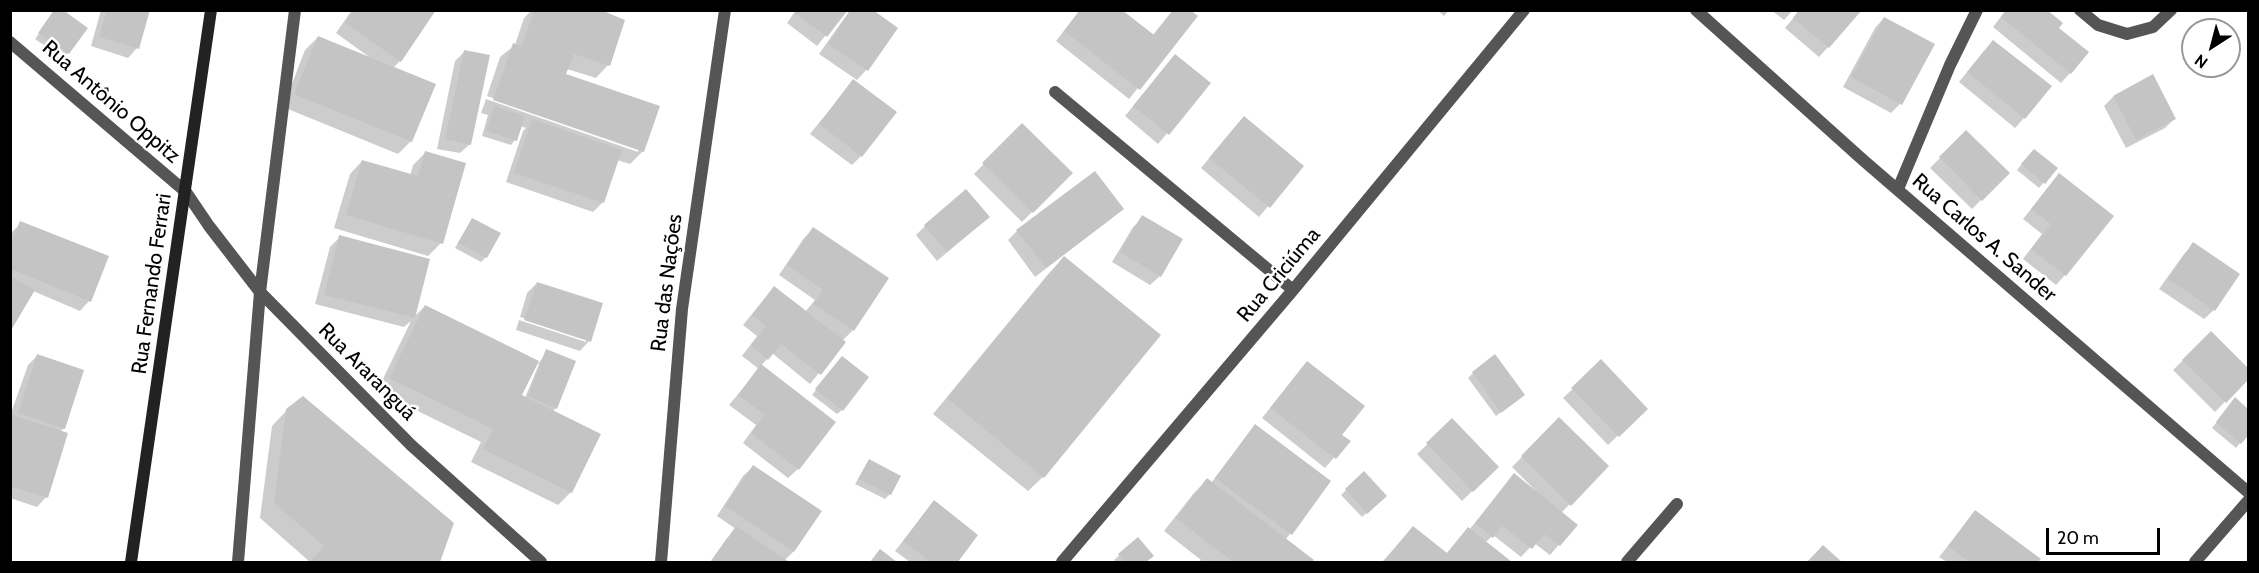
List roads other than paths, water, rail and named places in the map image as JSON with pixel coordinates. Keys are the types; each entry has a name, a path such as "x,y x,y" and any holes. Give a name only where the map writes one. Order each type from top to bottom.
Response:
{"main road":[{"name":"Rua Fernando Ferrari","path":"131,562 212,10"}],"street":[{"path":"238,562 260,292 295,10"},
{"name":"Rua das Nações","path":"661,562 682,309 725,10"},
{"name":"Rua Criciúma","path":"1062,562 1293,290 1524,10"},
{"name":"Rua Carlos A. Sander","path":"1696,10 1898,189 2248,492"},
{"path":"1898,189 1950,64 1977,10"},
{"path":"2080,10 2098,25 2127,34 2153,27 2171,10"},
{"name":"Rua Antônio Oppitz","path":"10,42 186,192"},
{"path":"1055,92 1293,290"},
{"name":"Rua Araranguá","path":"186,192 260,292 411,445 540,562"},
{"path":"2194,562 2248,501"},
{"path":"1627,562 1677,504"}]}
